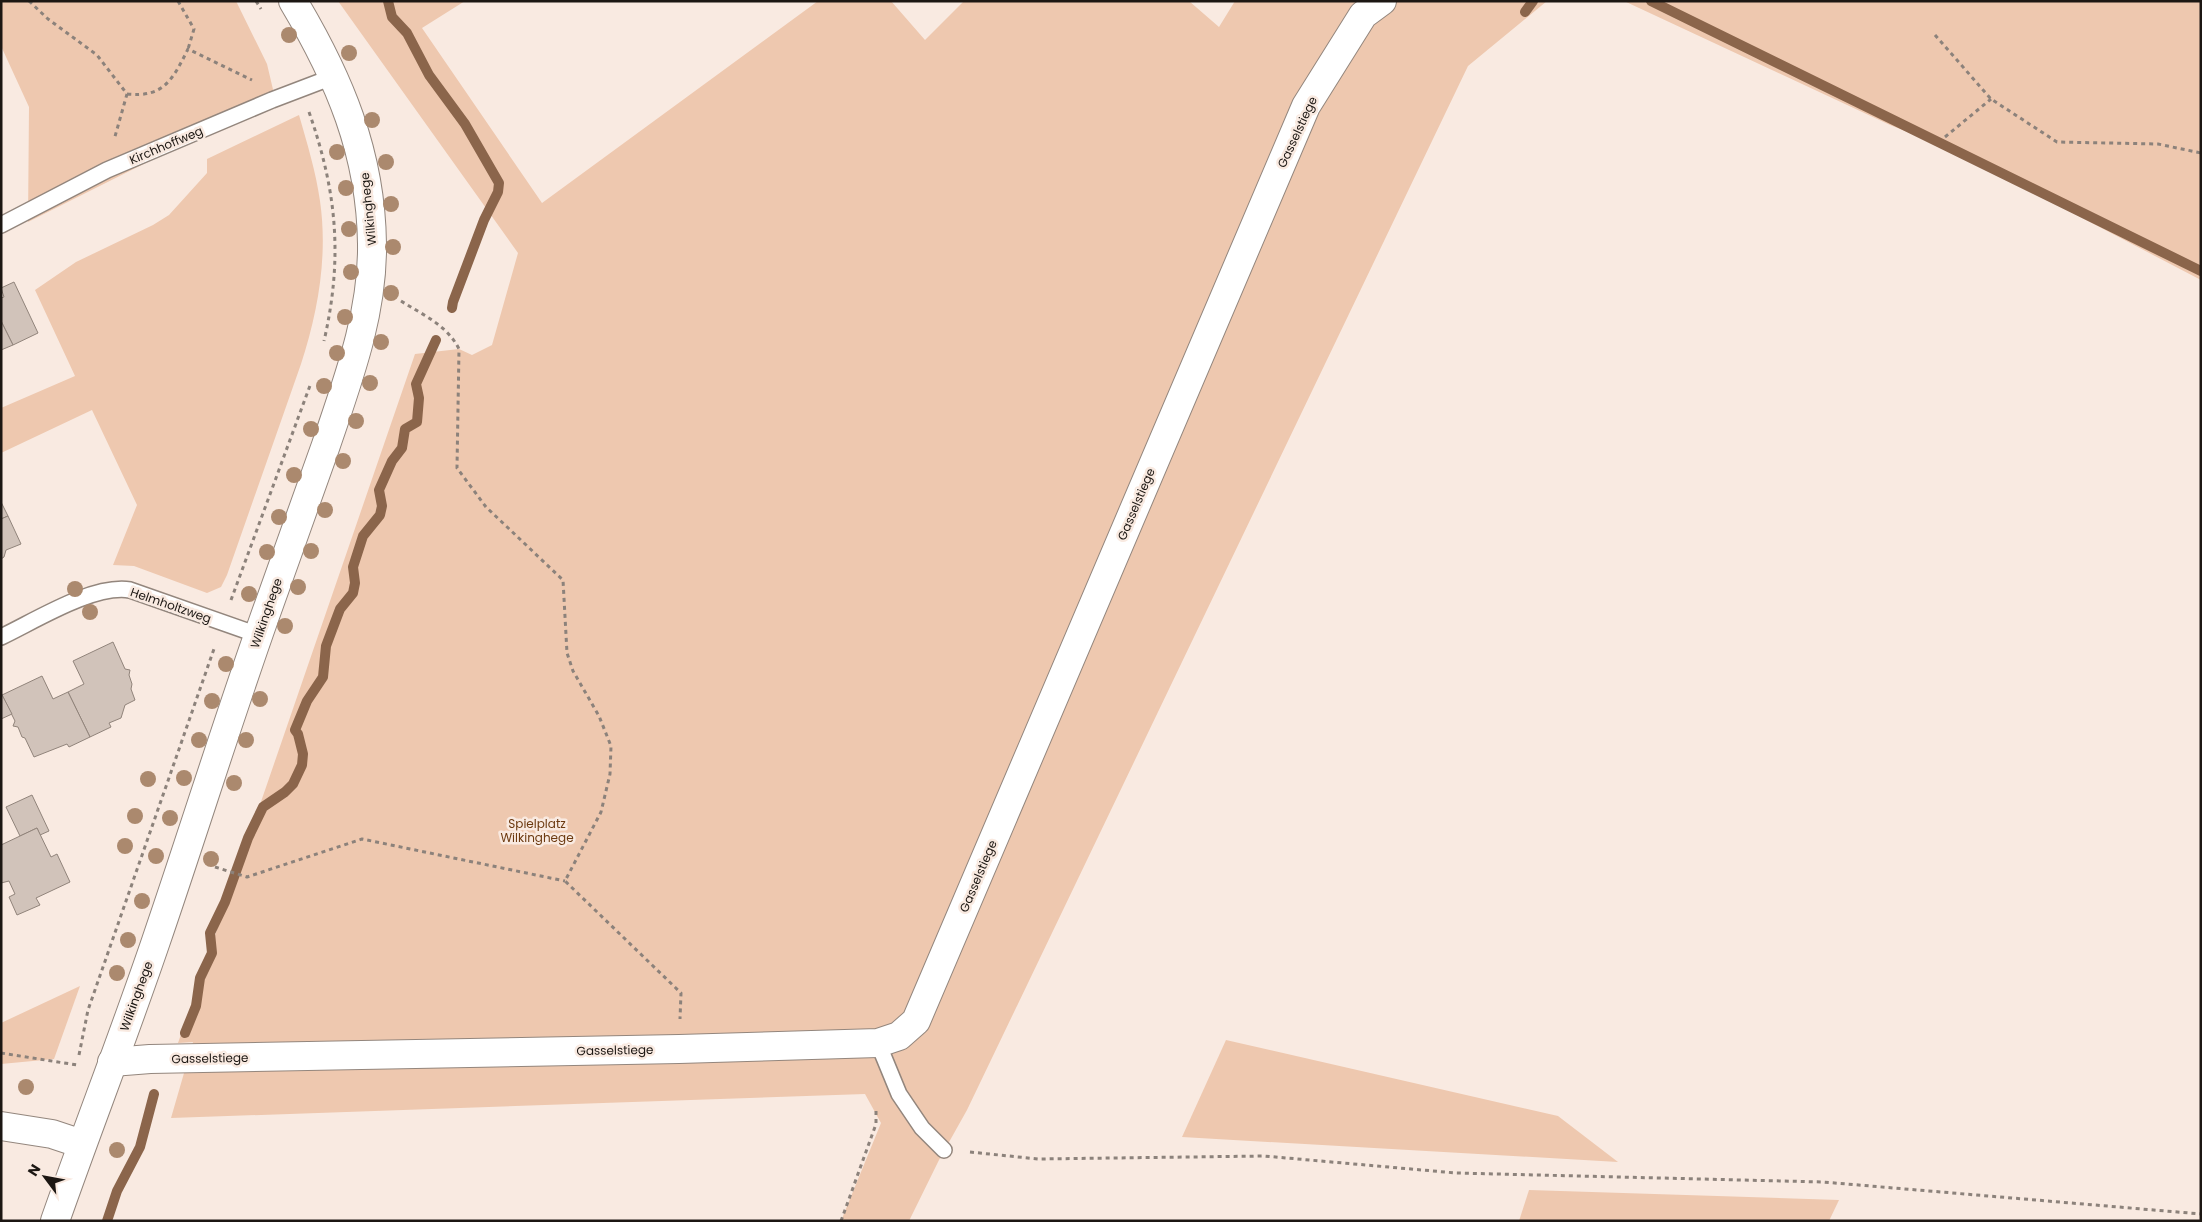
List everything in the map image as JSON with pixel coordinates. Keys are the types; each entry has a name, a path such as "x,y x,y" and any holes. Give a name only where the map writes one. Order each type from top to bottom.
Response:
{"street":[{"name":"Wilkinghege","path":"55,1221 156,942 258,635 352,369 366,309 372,246 369,200 361,157 349,112 335,76 293,1"},
{"name":"Gasselstiege","path":"112,1062 150,1059 678,1049 878,1043 899,1036 916,1021 1306,106 1364,14 1382,1"},
{"path":"1,1126 52,1134 82,1144"}],"lane":[{"name":"Kirchhoffweg","path":"1,225 107,170 272,100 335,76"},
{"name":"Helmholtzweg","path":"1,637 85,596 120,588 258,635"},
{"path":"878,1043 899,1094 922,1128 944,1150"}],"path":[{"path":"29,1 48,19 97,55 127,94 144,96 162,88 175,75 188,49 194,29 178,1"},
{"path":"1935,35 1991,99 2057,142 2158,144 2201,153"},
{"path":"188,49 253,81 272,100"},
{"path":"300,89 321,146 332,195 334,283 322,348"},
{"path":"107,170 127,94"},
{"path":"1945,137 1991,99"},
{"path":"401,301 445,328 454,338 459,349 457,468 486,507 563,580 567,653 573,671 599,716 611,746 610,774 601,812 565,881"},
{"path":"1,1053 77,1065 88,1010 223,623 314,374"},
{"path":"214,867 247,877 362,839 565,881 681,993 678,1049"},
{"path":"841,1221 876,1124 876,1106"},
{"path":"944,1150 1038,1159 1264,1156 1456,1173 1823,1182 2201,1214"}],"green space":[{"path":"1,1 236,1 267,64 275,98 28,222 29,107 1,46"},
{"name":"Spielplatz Wilkinghege","path":"338,1 465,1 422,28 542,203 818,1 891,1 925,40 964,1 1189,1 1219,27 1235,1 1547,1 1468,66 967,1110 939,1160 909,1221 841,1221 881,1123 865,1094 171,1118 193,1042 178,1043 415,354 459,349 472,355 492,345 518,253"},
{"path":"1624,1 2201,1 2201,280 1948,148 1890,125"},
{"path":"299,115 314,168 322,222 322,263 317,304 301,364 227,575 221,587 207,593 134,566 113,565 137,505 92,410 1,453 1,408 75,376 35,290 76,262 153,225 169,215 207,173 207,159"},
{"path":"80,986 54,1059 1,1064 1,1023"},
{"path":"1226,1040 1558,1116 1618,1162 1182,1137"},
{"path":"1529,1190 1839,1200 1829,1221 1519,1221"}],"building":[{"path":"14,282 38,333 13,345 1,321 1,298 4,297 1,288"},
{"path":"1,321 13,345 1,350"},
{"path":"1,502 8,516 1,519"},
{"path":"8,516 21,544 6,550 4,557 1,559 1,519"},
{"path":"113,642 125,669 130,670 131,689 135,700 125,705 121,718 109,723 111,727 90,737 68,692 84,684 73,661"},
{"path":"42,676 53,699 68,692 90,737 69,747 67,744 34,757 18,727 13,726 15,721 2,695"},
{"path":"1,693 12,714 1,719"},
{"path":"32,795 49,831 40,835 37,828 20,836 6,807"},
{"path":"37,828 51,857 57,854 70,882 36,898 40,905 17,915 9,897 15,894 9,881 1,883 1,845"}],"waterway":[{"path":"388,1 392,17 407,33 429,75 465,124 499,183 498,192 484,220 452,308"},
{"path":"1525,12 1533,1"},
{"path":"1651,1 2201,271"},
{"path":"185,1033 196,1006 200,978 212,953 210,933 225,902 248,838 263,807 293,784 302,765 303,754 298,734 295,730 307,701 323,677 326,646 340,609 353,593 355,583 353,567 363,536 380,515 382,506 379,490 392,461 402,448 405,429 417,422 419,398 416,384 436,340"},
{"path":"107,1221 117,1191 140,1147 154,1094"}]}
